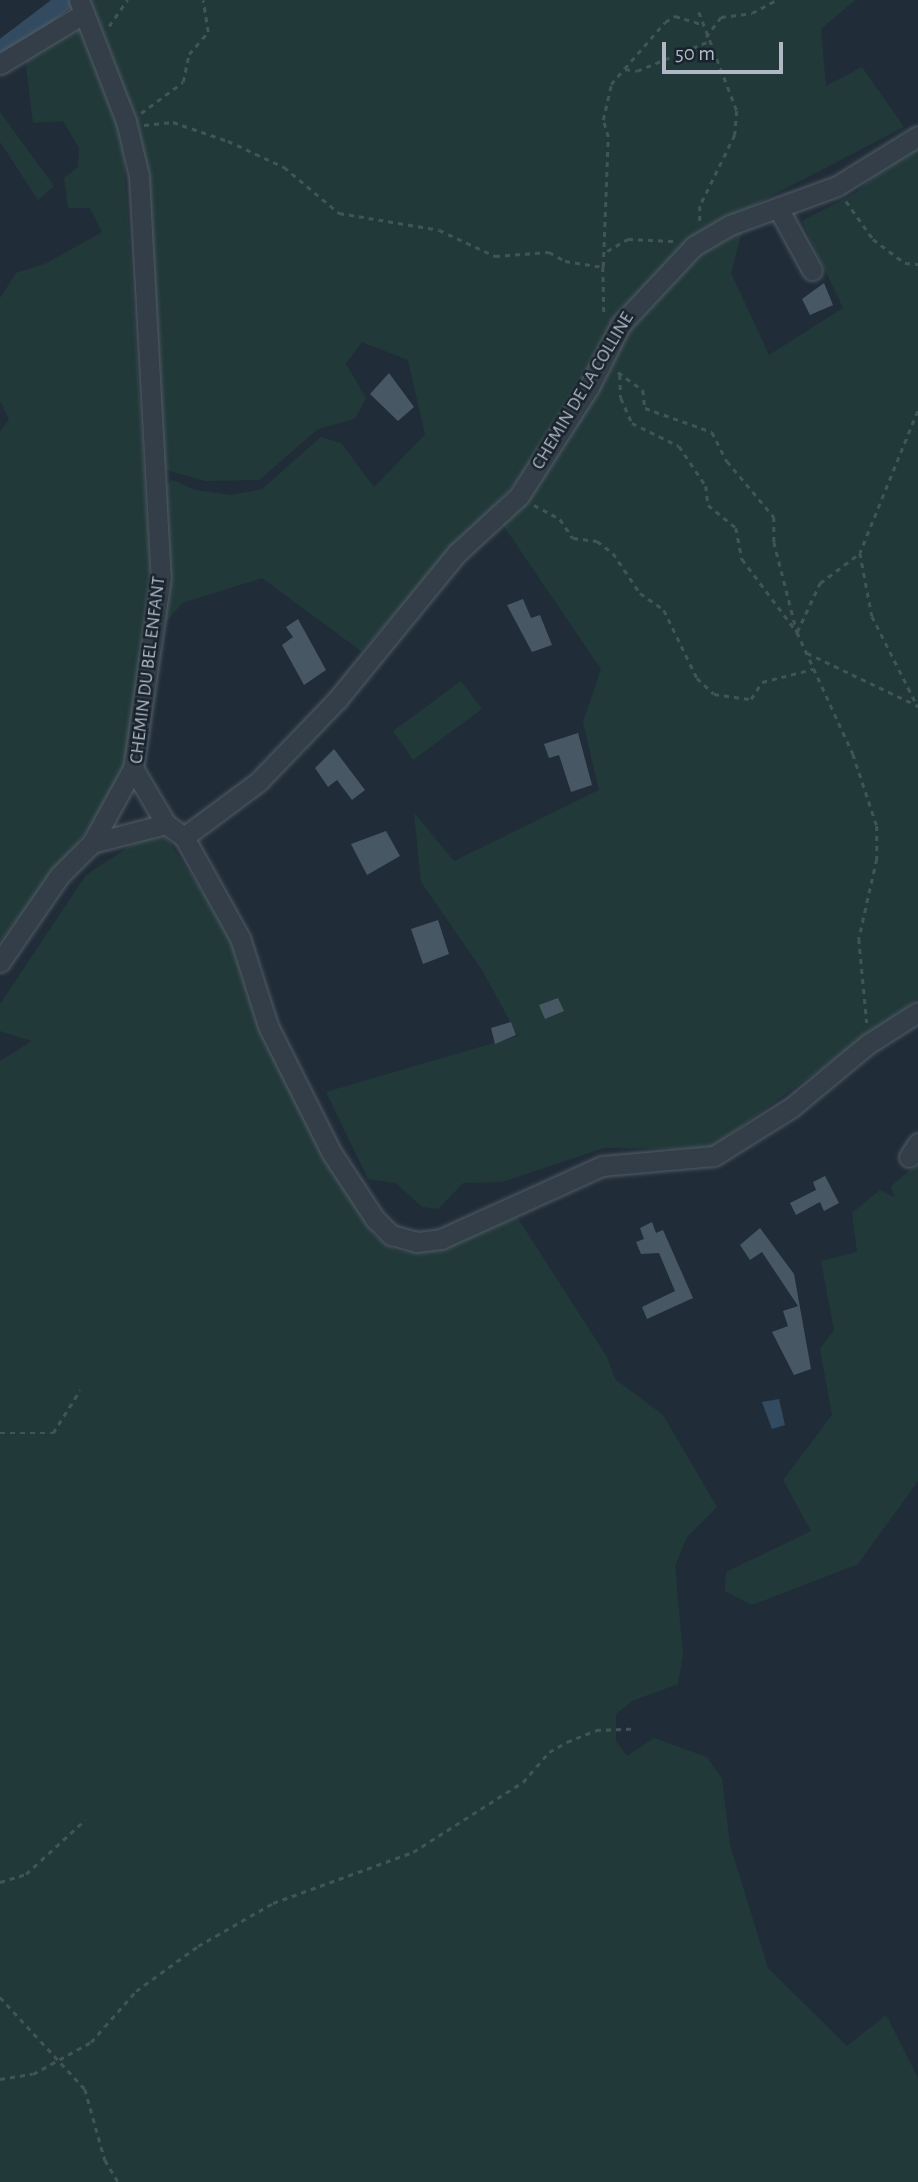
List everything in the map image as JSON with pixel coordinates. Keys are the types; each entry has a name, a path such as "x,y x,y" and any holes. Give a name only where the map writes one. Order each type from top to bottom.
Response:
{"street":[{"name":"CHEMIN DU BEL ENFANT","path":"81,7 126,124 139,176 161,576 133,768 166,824 184,837 240,938 268,1026 331,1152 391,1235 417,1242 440,1239 602,1166 714,1156 792,1107 868,1044 918,1012"},
{"path":"0,64 81,7"},
{"name":"CHEMIN DE LA COLLINE","path":"184,837 258,782 337,700 457,553 519,496 604,356 648,290 699,243 778,208 837,186 918,136"},
{"path":"778,208 812,270"},
{"path":"0,962 59,876 92,843 133,768"},
{"path":"92,843 166,824"}],"path":[{"path":"93,41 127,0"},
{"path":"126,124 158,106 183,82 189,54 208,32 203,0"},
{"path":"706,37 721,17 752,13 776,0"},
{"path":"607,251 628,239 699,243 700,206 728,158 737,111 729,83 707,42 699,12"},
{"path":"603,321 603,267 607,251 603,107 611,84 665,22 675,16 702,24"},
{"path":"625,69 637,71 707,42"},
{"path":"126,124 173,122 228,141 284,167 339,212 439,230 495,256 549,252 565,261 603,267"},
{"path":"837,186 873,239 905,263 918,264"},
{"path":"604,356 620,374 643,390 645,408 712,432 727,461 774,517 774,542 797,632 853,754 877,826 877,859 859,939 866,978 868,1044"},
{"path":"620,374 621,398 632,422 679,446 691,459 706,486 708,505 736,528 742,559 797,632"},
{"path":"797,632 820,583 860,553 918,411"},
{"path":"519,496 560,519 573,538 597,541 613,554 640,593 664,610 696,678 714,694 751,699 762,682 813,669"},
{"path":"860,553 873,617 918,706"},
{"path":"807,653 918,706"},
{"path":"0,1433 53,1433 80,1390"},
{"path":"0,2079 33,2074 92,2042 136,1991 198,1945 300,1890 413,1852 523,1782 549,1752 567,1742 596,1730 631,1729"},
{"path":"0,1882 26,1874 85,1820"},
{"path":"0,1997 85,2090 105,2160 118,2182"}],"green space":[{"path":"89,0 855,0 821,29 826,86 862,67 904,127 694,236 593,366 517,481 361,651 262,578 182,603 157,633 165,487 173,480 195,490 231,495 262,489 321,437 341,443 374,487 425,435 408,360 362,342 346,364 366,398 355,419 318,429 259,480 205,481 163,469 130,112"},
{"path":"79,24 122,127 151,579 127,762 92,824 0,941 0,432 9,419 0,401 0,298 16,273 47,263 102,232 90,208 68,208 64,178 78,167 79,148 63,121 33,123 25,58"},
{"path":"0,112 54,186 38,200 0,142"},
{"path":"918,147 918,999 709,1149 604,1148 502,1182 463,1183 438,1209 422,1207 396,1183 368,1179 326,1092 518,1036 482,970 421,882 414,813 454,861 599,790 583,722 601,669 501,522 607,376 625,328 696,251 743,228 731,273 769,355 843,308 802,221 857,192 890,161"},
{"path":"461,681 482,709 413,760 393,731"},
{"path":"166,837 242,951 345,1185 373,1235 397,1251 418,1253 517,1217 607,1357 615,1379 663,1415 717,1507 687,1537 675,1566 683,1655 678,1684 632,1701 616,1714 616,1741 627,1756 654,1738 707,1757 722,1779 730,1845 768,1968 847,2046 886,2015 918,2078 918,2182 0,2182 0,1061 32,1041 0,1031 0,1004 86,875 138,841"},
{"path":"918,1164 918,1481 858,1564 752,1605 725,1591 726,1572 811,1531 783,1480 832,1415 820,1349 834,1330 821,1261 857,1252 852,1213 880,1190 895,1198 891,1186"}],"water":[{"path":"779,1399 785,1425 772,1429 762,1402"}],"building":[{"path":"824,283 833,305 810,315 802,299"},
{"path":"389,373 414,407 398,421 370,394"},
{"path":"523,599 531,618 540,615 552,645 532,652 507,605"},
{"path":"298,619 326,670 304,685 282,645 293,637 286,627"},
{"path":"578,733 592,785 571,792 559,755 549,758 544,744"},
{"path":"334,749 365,790 352,800 337,780 328,787 315,768"},
{"path":"386,831 400,856 367,875 351,844"},
{"path":"438,920 449,954 423,964 411,929"},
{"path":"558,998 564,1011 545,1019 539,1005"},
{"path":"511,1022 516,1035 495,1044 491,1028"},
{"path":"825,1176 839,1203 824,1211 820,1202 796,1215 790,1203 816,1190 813,1182"},
{"path":"652,1222 656,1233 663,1230 693,1298 647,1319 642,1307 675,1291 659,1253 641,1254 636,1242 644,1239 640,1228"},
{"path":"760,1228 794,1274 811,1369 794,1375 772,1332 788,1326 783,1311 798,1306 762,1252 750,1260 740,1245"}],"waterway":[{"path":"0,50 66,0"}]}
